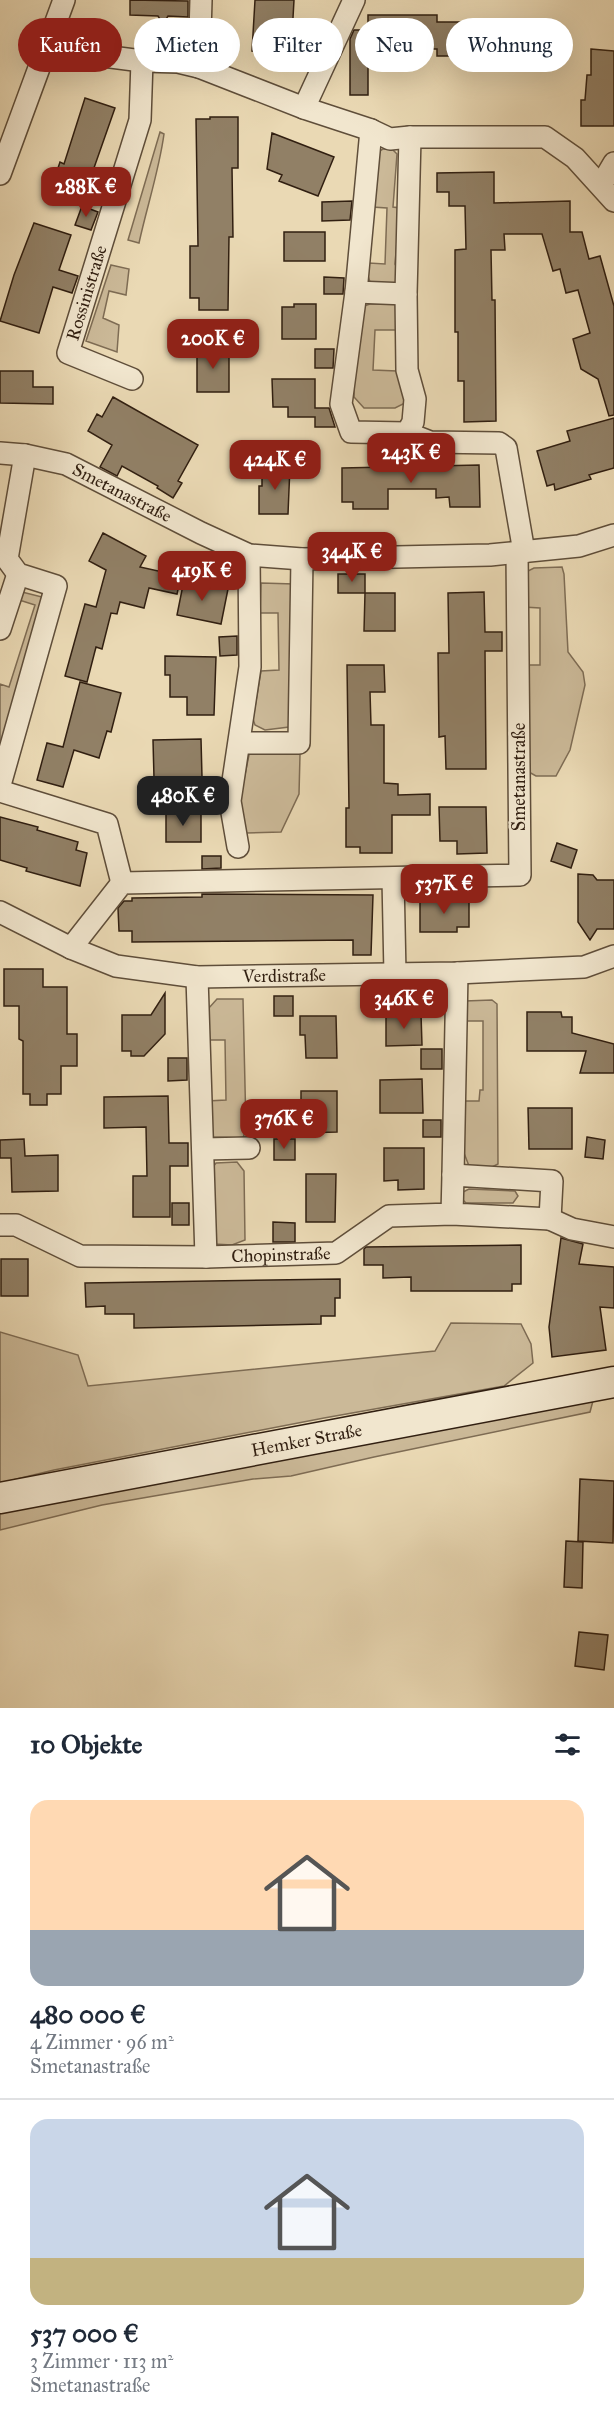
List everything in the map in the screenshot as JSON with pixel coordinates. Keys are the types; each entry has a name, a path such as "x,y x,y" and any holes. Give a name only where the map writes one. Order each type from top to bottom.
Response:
{"main road":[{"name":"Hemker Straße","path":"0,1498 614,1382"}],"street":[{"path":"57,18 64,0"},
{"path":"200,18 201,0"},
{"path":"304,108 354,0"},
{"path":"0,174 37,72"},
{"name":"Rossinistraße","path":"132,379 68,353 140,120 142,72"},
{"path":"212,72 390,139 410,136 545,137 575,158 608,193"},
{"path":"371,130 356,292 341,404 344,414 351,432 407,433 430,442 499,443 506,448 521,552"},
{"path":"407,433 413,422 415,399 407,370 406,294 410,136"},
{"path":"608,193 614,163"},
{"path":"356,292 406,294"},
{"name":"Smetanastraße","path":"0,453 26,455 66,464 249,555 302,559 521,552 579,546 614,536"},
{"path":"0,785 56,586 18,574 7,559 26,455"},
{"name":"Smetanastraße","path":"122,883 520,875 521,552"},
{"path":"238,847 230,801 250,667 249,555"},
{"path":"240,743 299,743 302,559"},
{"path":"0,629 18,574"},
{"path":"0,791 107,824 122,883 71,948"},
{"path":"393,878 395,974"},
{"name":"Verdistraße","path":"0,912 71,948 116,966 197,977 457,974 584,967 614,956"},
{"path":"452,1214 457,974"},
{"name":"Chopinstraße","path":"197,977 206,1257"},
{"path":"203,1149 249,1148"},
{"path":"453,1175 552,1181 550,1219"},
{"name":"Chopinstraße","path":"0,1226 16,1225 80,1256 206,1257 336,1253 390,1216 452,1214 550,1219 572,1229 614,1237"}],"shaded area":[{"path":"160,132 164,134 162,148 139,243 128,240"},
{"path":"383,149 392,149 397,154 393,207 400,208 395,264 402,277 394,287 371,285 368,276 369,263 385,264 387,208 372,207 376,153"},
{"path":"111,265 129,269 126,295 109,291 103,318 119,325 117,352 86,341"},
{"path":"370,304 395,304 397,307 396,330 375,330 373,370 397,371 407,384 405,403 395,408 364,408 354,397 361,307"},
{"path":"562,567 568,652 583,672 585,685 570,750 556,776 536,776 527,771 524,665 540,665 540,608 523,607 524,573 534,568"},
{"path":"261,583 294,584 289,727 265,730 255,725 253,719 261,671 279,670 278,613 260,613"},
{"path":"18,591 46,598 0,751 0,684 9,687 35,605 16,599"},
{"path":"250,750 297,750 300,755 299,794 281,832 246,833 239,804"},
{"path":"217,999 243,999 246,1129 243,1138 213,1137 207,1132 207,1101 226,1100 225,1040 206,1040 208,1009"},
{"path":"492,1000 497,1004 498,1164 490,1168 469,1166 464,1153 463,1101 479,1101 480,1090 483,1090 483,1021 464,1021 465,1001"},
{"path":"237,1162 244,1171 245,1240 232,1245 214,1244 210,1171 216,1163"},
{"path":"469,1189 515,1191 518,1196 513,1203 466,1203 462,1199 463,1192"},
{"path":"451,1323 521,1324 531,1344 533,1363 504,1386 324,1418 54,1470 0,1483 0,1332 78,1355 88,1386 435,1351"},
{"path":"594,1397 590,1412 291,1476 253,1479 102,1505 0,1530 0,1510"}],"building":[{"path":"130,0 188,1 188,17 159,18 158,16 130,15"},
{"path":"255,0 294,0 293,18 254,18"},
{"path":"368,15 437,15 437,22 446,22 446,56 437,56 437,49 434,49 434,18 368,18"},
{"path":"354,30 355,72 368,72 368,95 350,95 350,39"},
{"path":"591,49 614,51 614,126 581,126 581,100 585,100 587,75 591,75"},
{"path":"85,98 115,108 82,202 50,192 60,162 64,164"},
{"path":"210,117 238,117 238,168 232,168 233,237 229,237 228,310 199,310 199,298 190,298 190,246 198,246 196,119 210,119"},
{"path":"272,133 334,157 318,196 279,181 282,175 267,169"},
{"path":"494,172 494,203 570,201 570,232 582,232 589,259 600,256 614,306 614,415 609,416 598,379 581,369 573,339 590,333 578,290 566,293 560,269 553,271 542,234 504,234 505,250 491,250 492,300 495,300 496,421 464,422 464,381 458,381 458,332 455,332 455,250 466,249 465,206 449,206 449,192 437,192 437,173"},
{"path":"352,201 350,220 322,221 322,202"},
{"path":"82,206 98,212 91,230 75,225"},
{"path":"34,223 71,235 59,270 78,276 72,293 53,287 39,333 0,321 14,275"},
{"path":"284,232 325,232 325,261 284,261"},
{"path":"324,277 344,278 343,294 324,294"},
{"path":"294,304 316,304 316,339 282,339 282,307 294,307"},
{"path":"197,347 229,347 229,392 197,392"},
{"path":"315,349 334,349 333,368 315,368"},
{"path":"0,371 33,371 33,387 53,387 53,404 0,403"},
{"path":"272,379 315,379 315,408 329,408 335,427 315,427 315,417 288,417 288,407 273,407"},
{"path":"113,397 198,445 178,481 182,483 173,498 157,488 158,486 122,466 117,476 100,467 112,445 88,431 97,414 102,417"},
{"path":"614,418 614,468 589,475 591,479 555,490 554,484 547,486 537,451 570,441 567,431"},
{"path":"479,465 480,507 450,507 449,497 436,498 436,489 388,489 388,509 353,509 353,502 342,502 342,468"},
{"path":"290,466 288,514 259,514 262,467"},
{"path":"103,533 146,556 140,567 181,576 177,594 149,588 144,608 120,602 117,614 111,613 102,649 96,647 87,682 65,676 85,604 96,607 106,570 89,561"},
{"path":"338,574 365,574 365,593 338,593"},
{"path":"184,580 228,589 221,624 177,615"},
{"path":"484,592 485,632 502,632 502,651 485,651 486,769 446,769 445,736 439,737 438,653 449,653 448,593"},
{"path":"365,593 395,593 395,631 364,631"},
{"path":"237,636 237,655 220,656 219,637"},
{"path":"165,656 216,657 214,715 187,715 187,697 170,697 170,675 165,675"},
{"path":"347,665 384,665 385,692 370,692 371,725 384,725 384,783 398,784 398,795 430,794 430,815 392,815 392,853 360,853 360,847 346,847 346,808 349,808"},
{"path":"80,682 121,693 111,732 107,731 99,758 74,750 63,787 37,780 47,743 63,747"},
{"path":"201,739 202,777 154,778 153,740"},
{"path":"196,783 220,783 217,802 197,801"},
{"path":"439,807 486,807 487,853 457,854 457,841 440,841"},
{"path":"166,812 201,813 201,842 166,842"},
{"path":"0,817 38,827 37,830 78,842 76,850 87,853 80,886 26,871 27,868 0,860"},
{"path":"557,843 577,850 571,868 551,861"},
{"path":"202,856 221,856 221,868 202,869"},
{"path":"578,874 593,875 597,880 614,880 614,929 597,929 590,940 578,922"},
{"path":"202,894 373,895 371,955 353,955 353,940 132,942 132,931 119,931 118,908 124,901 132,901 132,898 202,897"},
{"path":"420,900 469,900 469,927 457,927 457,932 420,932"},
{"path":"4,969 43,969 43,987 67,987 67,1034 77,1034 77,1066 61,1066 61,1094 47,1094 47,1105 30,1105 30,1094 23,1094 23,1041 19,1039 19,1006 4,1006"},
{"path":"165,993 165,1034 144,1056 131,1056 131,1051 122,1051 122,1015 151,1015"},
{"path":"274,996 293,996 293,1016 274,1016"},
{"path":"527,1012 561,1012 562,1017 572,1017 572,1033 614,1044 614,1073 580,1073 586,1051 527,1051"},
{"path":"421,1014 422,1045 386,1046 386,1015"},
{"path":"300,1016 336,1016 337,1058 306,1058 305,1035 300,1035"},
{"path":"421,1049 442,1049 442,1069 421,1069"},
{"path":"168,1058 187,1058 187,1080 168,1081"},
{"path":"422,1079 423,1113 380,1113 380,1080"},
{"path":"301,1091 337,1091 337,1132 301,1133"},
{"path":"168,1096 169,1143 188,1143 188,1166 170,1166 170,1217 133,1217 133,1176 147,1176 146,1127 104,1128 104,1097"},
{"path":"528,1108 572,1108 572,1149 529,1149"},
{"path":"423,1120 441,1120 441,1137 423,1137"},
{"path":"587,1137 605,1140 603,1159 585,1157"},
{"path":"24,1139 25,1156 58,1155 58,1191 12,1192 11,1158 0,1158 0,1140"},
{"path":"274,1139 295,1139 295,1160 274,1160"},
{"path":"384,1148 424,1148 424,1189 398,1190 398,1180 384,1181"},
{"path":"306,1174 336,1174 335,1222 306,1222"},
{"path":"172,1203 189,1203 189,1225 172,1225"},
{"path":"273,1222 295,1223 295,1242 273,1242"},
{"path":"561,1238 583,1244 579,1264 614,1267 614,1308 600,1307 606,1350 552,1357 549,1327"},
{"path":"521,1245 521,1284 512,1284 512,1291 411,1291 411,1277 383,1278 383,1265 364,1265 366,1247"},
{"path":"1,1259 28,1259 28,1296 1,1296"},
{"path":"340,1279 340,1298 335,1298 335,1316 321,1316 321,1324 134,1328 134,1314 105,1314 105,1306 86,1307 85,1283"},
{"path":"580,1479 614,1481 613,1543 578,1541"},
{"path":"566,1541 583,1542 582,1588 564,1587"},
{"path":"579,1632 608,1635 604,1670 575,1666"}]}
